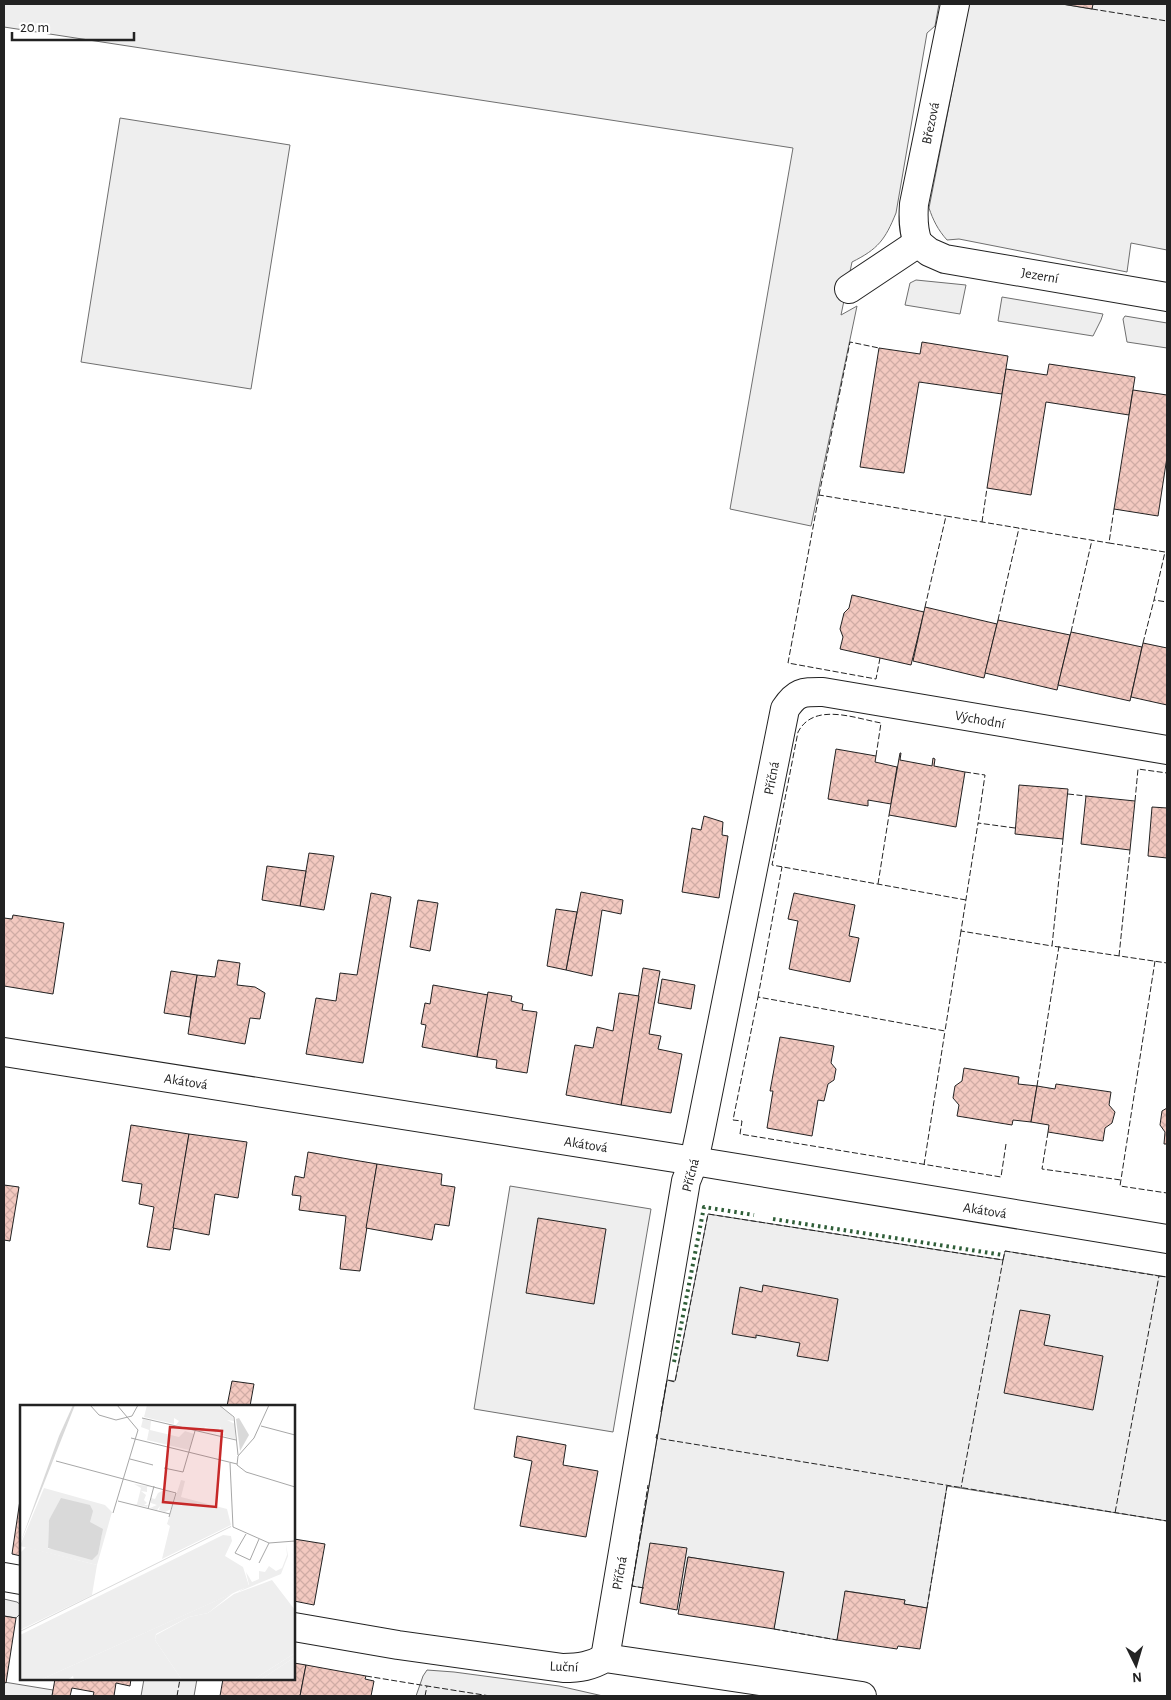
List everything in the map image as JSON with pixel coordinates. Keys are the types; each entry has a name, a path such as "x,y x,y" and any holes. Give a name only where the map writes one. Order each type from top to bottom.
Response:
{"street":[{"name":"Březová","path":"918,244 914,233 913,220 916,195 955,4"},
{"path":"850,289 918,244"},
{"name":"Jezerní","path":"918,244 929,252 945,259 1167,297"},
{"name":"Východní","path":"794,697 807,692 823,692 1167,750"},
{"name":"Příčná","path":"605,1658 685,1191 694,1161 735,963 782,721 785,709 794,697"},
{"name":"Akátová","path":"4,1052 694,1161 1167,1239"},
{"path":"4,1577 20,1580"},
{"name":"Luční","path":"295,1627 398,1645 563,1668 581,1668 605,1658"},
{"path":"605,1658 862,1696"}],"shaded area":[{"path":"4,4 939,4 935,26 927,33 896,213 880,243 868,253 852,262 841,315 857,306 811,526 730,509 793,148 4,27"},
{"path":"969,4 1062,4 1092,9 1093,4 1167,4 1167,250 1131,243 1127,272 959,239 947,240 936,225 929,208"},
{"path":"120,118 290,145 251,389 81,362"},
{"path":"916,280 966,285 960,314 905,305 910,283"},
{"path":"1002,297 1103,314 1093,336 998,321"},
{"path":"1125,316 1167,323 1167,348 1127,342 1123,319"},
{"path":"510,1186 651,1209 613,1432 474,1409"},
{"path":"708,1214 1003,1260 1005,1251 1167,1277 1167,1521 947,1486 927,1608 904,1604 905,1600 846,1591 837,1640 774,1629 783,1572 688,1557 682,1594 632,1586 667,1380 675,1381"},
{"path":"4,1599 20,1604 20,1614 16,1618 4,1616"},
{"path":"427,1670 559,1686 603,1696 416,1696"},
{"path":"144,1680 197,1680 194,1696 141,1696"},
{"path":"4,1682 53,1690 52,1696 4,1696"}],"building":[{"path":"1062,4 1093,4 1092,9"},
{"path":"922,342 1008,356 1002,394 919,382 904,473 860,467 879,348 920,354"},
{"path":"1049,364 1135,377 1129,415 1046,402 1031,495 987,488 1006,369 1047,375"},
{"path":"1133,390 1167,395 1167,457 1158,516 1114,509"},
{"path":"852,595 924,612 911,665 840,649 843,637 840,629 844,613 849,608"},
{"path":"925,607 997,624 984,678 913,661"},
{"path":"998,620 1070,635 1057,690 985,673"},
{"path":"1071,632 1142,647 1130,701 1058,685"},
{"path":"1143,643 1167,648 1167,705 1131,697"},
{"path":"836,749 876,756 875,762 897,767 891,804 868,800 868,806 828,799"},
{"path":"900,753 900,760 932,766 933,758 935,759 934,766 965,772 956,827 889,815"},
{"path":"1019,785 1068,789 1063,839 1015,834"},
{"path":"1086,796 1135,801 1130,850 1081,844"},
{"path":"1152,807 1167,808 1167,858 1148,856"},
{"path":"704,816 723,822 722,835 728,836 719,898 682,892 692,828 701,830"},
{"path":"309,853 334,856 324,910 300,906"},
{"path":"267,866 306,871 300,906 262,900"},
{"path":"581,892 623,900 621,914 602,910 592,976 566,970"},
{"path":"371,893 391,897 363,1063 306,1054 316,998 336,1001 340,973 357,975"},
{"path":"794,893 855,905 849,936 859,938 850,982 789,969 798,921 788,919"},
{"path":"418,900 438,903 430,951 410,947"},
{"path":"556,909 577,912 566,970 547,966"},
{"path":"13,915 64,923 53,994 4,986 4,918 12,919"},
{"path":"218,960 240,963 237,985 255,987 265,993 260,1019 250,1018 245,1044 188,1034 197,975 215,977"},
{"path":"643,968 660,971 649,1034 661,1036 658,1049 682,1054 671,1113 621,1105"},
{"path":"171,971 197,975 190,1017 164,1013"},
{"path":"662,979 695,985 691,1009 658,1003"},
{"path":"433,985 488,995 477,1057 422,1047 426,1025 421,1024 425,1003 430,1004"},
{"path":"488,992 512,996 511,1001 523,1004 522,1010 537,1012 527,1073 496,1068 497,1060 477,1057"},
{"path":"619,993 639,996 621,1105 566,1095 575,1045 593,1048 597,1027 613,1031"},
{"path":"780,1037 834,1046 831,1063 836,1069 834,1080 828,1084 824,1101 818,1100 812,1136 767,1128 773,1091 770,1091"},
{"path":"964,1068 1019,1077 1018,1084 1037,1086 1031,1122 1013,1120 1012,1125 957,1116 959,1105 953,1098 955,1086 962,1081"},
{"path":"1056,1084 1111,1092 1109,1105 1115,1112 1112,1123 1105,1128 1103,1141 1048,1132 1049,1125 1031,1122 1037,1086 1055,1089"},
{"path":"1167,1108 1167,1144 1164,1144 1165,1132 1160,1125 1162,1111"},
{"path":"131,1125 189,1134 170,1250 147,1247 154,1207 139,1204 142,1184 122,1181"},
{"path":"189,1134 247,1142 238,1198 215,1194 209,1235 173,1228"},
{"path":"308,1152 377,1164 360,1271 340,1269 346,1216 299,1210 301,1196 292,1195 295,1176 304,1178"},
{"path":"377,1164 442,1174 441,1185 455,1187 449,1226 435,1224 432,1240 366,1228"},
{"path":"4,1185 19,1187 10,1241 4,1240"},
{"path":"538,1218 606,1229 594,1304 526,1293"},
{"path":"763,1285 838,1299 828,1361 797,1356 800,1343 756,1335 756,1338 732,1334 740,1287 762,1292"},
{"path":"1020,1310 1050,1315 1044,1345 1103,1356 1093,1410 1004,1393"},
{"path":"232,1381 254,1384 250,1405 227,1405"},
{"path":"517,1436 566,1445 563,1465 598,1471 586,1537 520,1526 532,1461 514,1457"},
{"path":"20,1500 20,1556 12,1554"},
{"path":"295,1539 325,1544 314,1605 295,1601"},
{"path":"650,1543 687,1548 677,1610 640,1603"},
{"path":"688,1557 784,1572 774,1629 678,1614"},
{"path":"845,1591 905,1600 904,1604 927,1608 920,1649 898,1646 897,1649 837,1640"},
{"path":"4,1616 16,1618 6,1683 4,1682"},
{"path":"295,1663 306,1665 300,1696 220,1696 223,1680 295,1680"},
{"path":"306,1665 366,1676 365,1679 374,1681 371,1696 300,1696"},
{"path":"55,1680 131,1680 130,1686 116,1683 114,1696 93,1696 94,1692 72,1688 70,1696 52,1696"}],"hedge":[{"path":"674,1362 704,1207 754,1215"},
{"path":"773,1219 1003,1255"}],"fence":[{"path":"1092,9 1167,21"},
{"path":"819,495 850,342 879,348"},
{"path":"982,522 987,488"},
{"path":"880,658 876,679 788,663 819,495 946,516"},
{"path":"1114,509 1109,543 1165,552 1154,600 1167,602"},
{"path":"925,607 946,516 1109,543"},
{"path":"998,620 1019,528"},
{"path":"1071,632 1092,540"},
{"path":"1143,643 1154,600"},
{"path":"876,756 881,723 835,714 814,717 805,723 798,732 772,865 966,900"},
{"path":"1135,801 1138,769 1167,773"},
{"path":"965,772 985,775 978,823"},
{"path":"1068,794 1086,796"},
{"path":"878,884 889,815"},
{"path":"1015,828 978,823 961,931 1052,946"},
{"path":"1063,839 1052,946 1167,963"},
{"path":"1119,956 1130,850"},
{"path":"758,997 782,867"},
{"path":"961,931 945,1031 758,997 733,1120 742,1121 740,1134 1001,1177 1006,1144"},
{"path":"1037,1086 1059,946"},
{"path":"1155,961 1120,1186 1167,1193"},
{"path":"924,1165 945,1031"},
{"path":"1048,1132 1042,1169 1121,1180"},
{"path":"661,1412 667,1380 675,1382 708,1214 1003,1260 961,1488"},
{"path":"1003,1260 1005,1251 1159,1276 1115,1513"},
{"path":"1159,1276 1167,1277"},
{"path":"657,1434 656,1438 1167,1521"},
{"path":"644,1588 632,1586 648,1485"},
{"path":"927,1608 947,1486"},
{"path":"774,1629 837,1640"},
{"path":"366,1676 427,1686"},
{"path":"177,1696 180,1680"},
{"path":"425,1696 427,1686 490,1696"}]}
